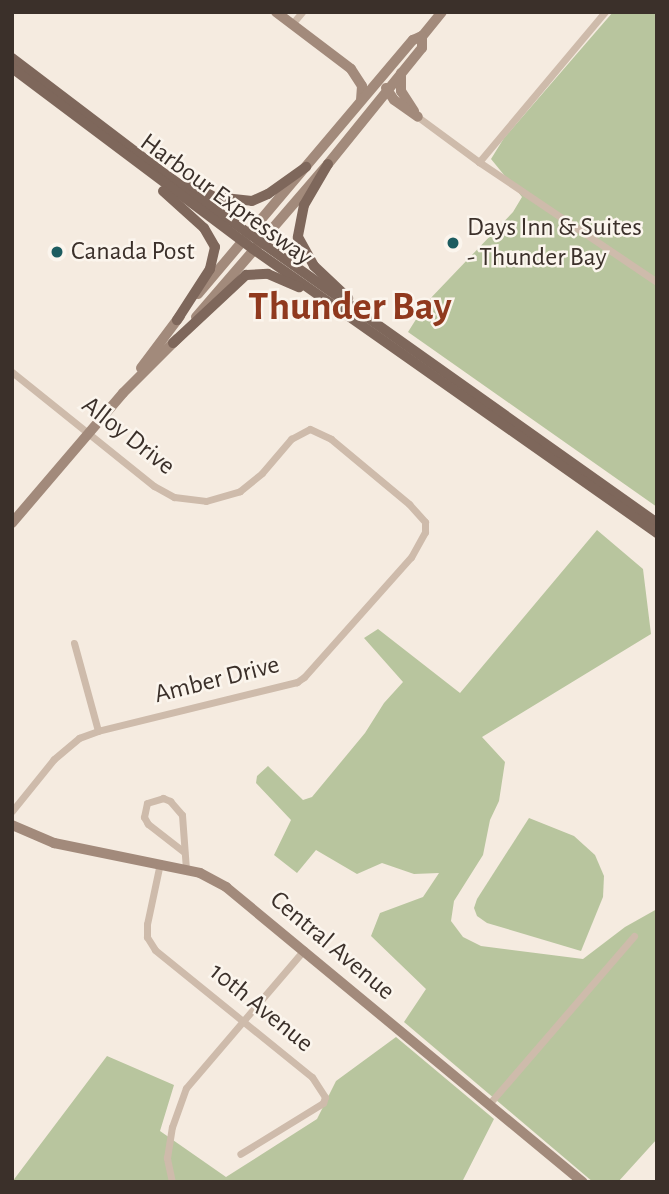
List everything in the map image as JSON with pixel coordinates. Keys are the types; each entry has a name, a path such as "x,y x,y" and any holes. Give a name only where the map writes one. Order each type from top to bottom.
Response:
{"main road":[{"path":"276,12 374,85"},
{"path":"386,91 388,79 442,12"},
{"path":"173,343 328,164 422,48 422,36"},
{"path":"12,523 122,393 177,320 374,85 414,40 422,36"},
{"name":"Harbour Expressway","path":"12,58 319,296 657,533"},
{"name":"Harbour Expressway","path":"12,68 111,145 246,238"},
{"path":"351,69 362,86 361,101"},
{"path":"401,73 401,91 418,117"},
{"path":"342,146 372,103 374,85"},
{"path":"386,91 399,105 418,117"},
{"path":"111,145 204,228 214,243 216,250 210,270 177,320"},
{"path":"132,150 198,189 241,202 268,194 306,167"},
{"path":"328,164 300,215 300,245 314,266 386,332"},
{"name":"Harbour Expressway","path":"256,246 386,332 657,523"},
{"path":"122,393 246,275 268,274 319,296"},
{"name":"Central Avenue","path":"12,825 54,843 160,863 214,879 238,895 583,1182"}],"street":[{"path":"292,24 302,12"},
{"path":"479,162 605,12"},
{"path":"418,117 479,162 657,282"},
{"name":"Alloy Drive","path":"12,372 154,486 174,497 197,501 240,491 262,473 291,439 310,429 321,432 419,512 425,522 425,533 411,557"},
{"name":"Amber Drive","path":"12,811 66,747 98,731 297,682 324,659 411,557"},
{"path":"74,643 98,731"},
{"path":"184,852 148,824 144,817 147,803 163,798 170,801 182,814 186,869"},
{"name":"10th Avenue","path":"160,863 147,937 155,950 313,1077 325,1097 323,1103 240,1154"},
{"path":"489,1104 634,936"},
{"path":"172,1182 167,1158 172,1127 186,1088 304,950"}],"green space":[{"path":"613,12 657,12 657,507 408,332 427,302 513,212 522,197 491,159 504,138"},
{"path":"597,530 643,569 651,634 482,737 505,762 499,801 490,820 483,855 454,901 451,921 463,937 481,946 583,959 625,927 657,909 657,1139 618,1182 593,1182 404,1022 426,989 371,936 380,913 423,897 439,873 414,874 382,863 357,874 316,850 297,873 274,855 291,820 256,783 257,776 268,766 303,800 312,797 403,682 364,638 378,629 460,693"},
{"path":"529,818 574,836 595,855 604,876 603,897 581,951 487,923 477,916 474,908 477,899"},
{"path":"396,1037 494,1119 462,1182 12,1182 107,1056 174,1085 160,1131 226,1177 317,1119 336,1081"}],"place":[{"name":"Days Inn & Suites - Thunder Bay","path":"453,243"},
{"name":"Canada Post","path":"57,252"}],"district":[{"name":"Thunder Bay","path":"350,307"}]}
